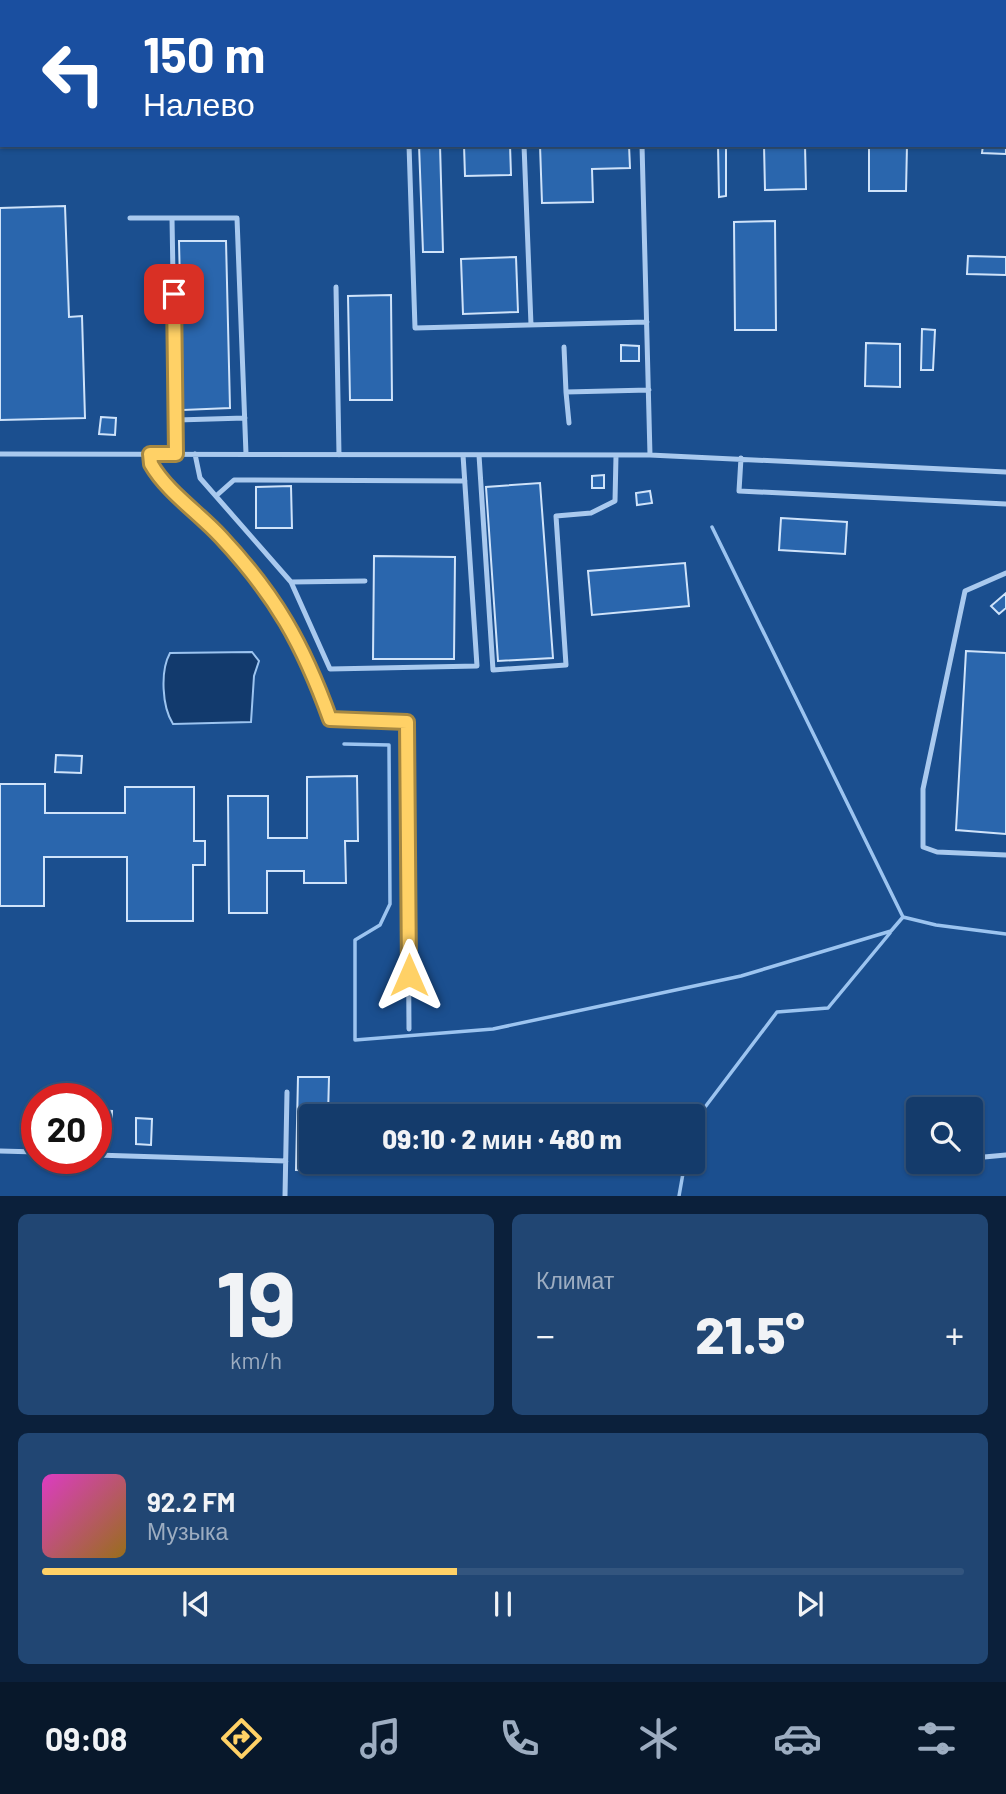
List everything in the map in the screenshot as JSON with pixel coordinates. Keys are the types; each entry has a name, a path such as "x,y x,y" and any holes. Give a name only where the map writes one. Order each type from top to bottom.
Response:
{"lane":[{"path":"409,147 415,328 647,322"},
{"path":"524,147 531,325"},
{"path":"642,147 650,455"},
{"path":"130,218 237,218 246,454"},
{"path":"172,218 176,454"},
{"path":"336,287 339,455"},
{"path":"564,346 569,423"},
{"path":"566,392 649,390"},
{"path":"177,420 245,418"},
{"path":"0,453 650,455 1006,472"},
{"path":"150,454 156,473 202,517 267,590 293,630 330,719 407,722 409,1029"},
{"path":"195,454 200,478 291,582 330,669 477,666 463,455"},
{"path":"479,455 493,670 566,665 556,516 591,513 615,501 616,456"},
{"path":"741,458 739,491 1006,504"},
{"path":"216,496 234,480 465,481"},
{"path":"1006,573 965,591 923,789 923,847 937,852 1006,855"},
{"path":"291,582 365,581"},
{"path":"285,1195 287,1092"},
{"path":"0,1151 21,1152"},
{"path":"112,1155 286,1161"},
{"path":"984,1157 1006,1156"}],"water":[{"path":"252,652 259,661 254,676 251,722 173,724 166,708 164,689 165,669 170,653"}],"building":[{"path":"419,147 440,147 443,252 423,252"},
{"path":"464,147 510,147 511,175 465,176"},
{"path":"540,147 629,147 630,168 592,169 593,202 542,203"},
{"path":"718,147 726,147 726,196 719,197"},
{"path":"764,147 805,147 806,189 765,190"},
{"path":"869,147 907,147 906,191 869,191"},
{"path":"983,147 1006,147 1006,154 982,153"},
{"path":"65,206 69,317 82,316 85,418 0,420 0,208"},
{"path":"775,221 776,330 735,330 734,222"},
{"path":"179,241 226,241 230,408 183,410"},
{"path":"968,256 1006,257 1006,275 967,274"},
{"path":"516,257 518,312 463,314 461,259"},
{"path":"391,295 392,400 350,400 348,296"},
{"path":"922,329 935,330 933,370 921,370"},
{"path":"866,343 900,344 900,387 865,386"},
{"path":"621,345 639,346 639,361 621,361"},
{"path":"101,417 116,418 115,435 99,434"},
{"path":"604,475 604,488 592,488 592,476"},
{"path":"540,483 553,658 498,661 486,487"},
{"path":"291,486 292,528 256,528 256,487"},
{"path":"650,491 652,503 637,505 636,493"},
{"path":"781,518 847,522 845,554 779,550"},
{"path":"374,556 455,557 454,659 373,659"},
{"path":"685,563 689,606 592,615 588,571"},
{"path":"1006,593 1006,608 999,614 991,606"},
{"path":"966,651 1006,653 1006,834 956,830"},
{"path":"56,755 82,756 81,773 55,772"},
{"path":"357,776 358,841 345,841 346,883 304,883 304,871 267,871 267,913 229,913 228,796 268,796 268,838 307,838 307,777"},
{"path":"0,784 45,784 45,813 125,813 125,787 194,787 194,841 205,841 205,865 193,865 193,921 127,921 127,857 44,857 44,906 0,906"},
{"path":"298,1077 329,1077 328,1104 299,1104 299,1170 296,1170"},
{"path":"136,1118 152,1119 151,1145 136,1144"}],"waterway":[{"path":"344,744 389,745 390,904 380,925 355,940 355,1040 493,1029 741,976 891,931 903,917 712,527"},
{"path":"903,917 936,925 1006,934"},
{"path":"705,1107 777,1012 828,1008 890,933"},
{"path":"679,1196 683,1174"}],"route":[{"path":"174,294 176,454 150,454 151,464 156,473 239,556 267,590 293,630 330,719 407,722 409,975"}]}
